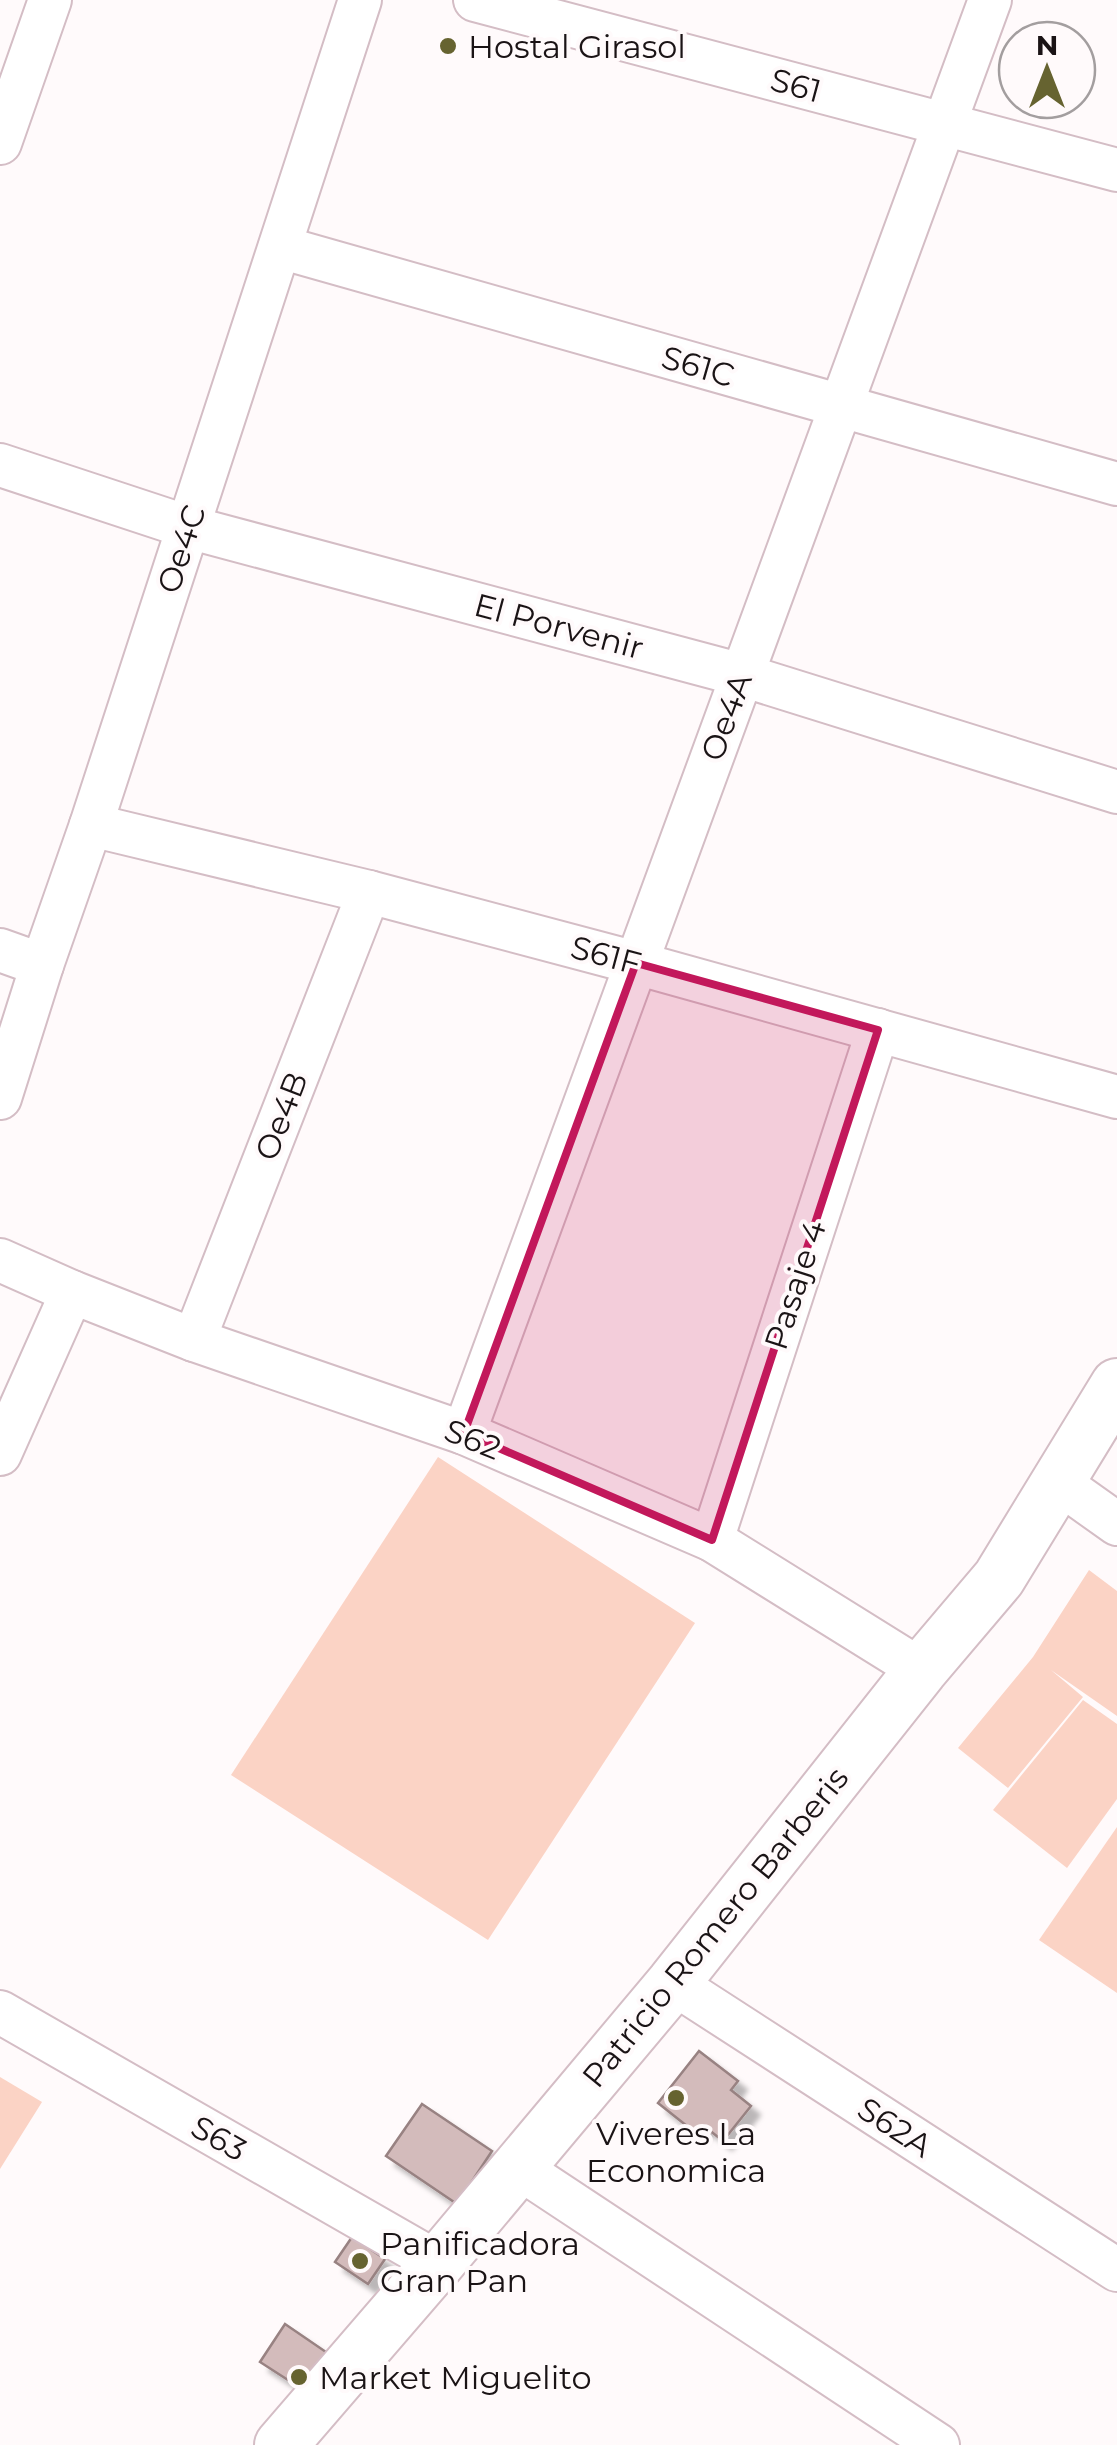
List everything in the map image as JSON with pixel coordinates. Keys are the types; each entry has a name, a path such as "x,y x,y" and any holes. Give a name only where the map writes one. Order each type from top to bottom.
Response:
{"street":[{"path":"0,143 50,0"},
{"name":"Oe4C","path":"0,1098 360,0"},
{"name":"S61","path":"474,0 1117,170"},
{"name":"Oe4A","path":"464,1433 990,0"},
{"name":"S61C","path":"280,247 1117,484"},
{"name":"El Porvenir","path":"0,465 188,527 742,675 1117,792"},
{"name":"S61F","path":"92,824 636,963 1117,1098"},
{"name":"Oe4B","path":"194,1340 369,892"},
{"path":"0,950 42,965"},
{"name":"Pasaje 4","path":"712,1540 878,1030"},
{"name":"S62","path":"0,1260 194,1340 464,1433 712,1540 921,1670"},
{"path":"0,1454 72,1292"},
{"name":"Patricio Romero Barberis","path":"281,2445 674,1983 921,1670 1000,1578 1117,1386"},
{"path":"1058,1482 1117,1524"},
{"name":"S62A","path":"674,1983 1117,2270"},
{"name":"S63","path":"0,2012 438,2263"},
{"path":"519,2168 938,2445"}],"highlighted area":[{"path":"636,963 878,1030 712,1540 464,1433"}],"shaded area":[{"path":"438,1457 695,1623 488,1940 231,1775"},
{"path":"1089,1570 1117,1591 1117,1716 1051,1670 1083,1697 1008,1788 958,1748 1033,1657"},
{"path":"1083,1700 1117,1724 1117,1799 1067,1868 993,1810"},
{"path":"1117,1827 1117,1993 1039,1940"},
{"path":"0,2077 42,2102 0,2169"}],"building":[{"path":"699,2051 738,2081 731,2090 751,2106 723,2141 704,2126 697,2134 658,2103"},
{"path":"422,2104 492,2151 457,2204 386,2156"},
{"name":"Panificadora Gran Pan","path":"352,2237 385,2259 368,2284 335,2262"},
{"path":"285,2324 326,2352 302,2389 260,2362"}],"place":[{"name":"Hostal Girasol","path":"448,46"},
{"name":"Viveres La Economica","path":"676,2098"},
{"name":"Panificadora Gran Pan","path":"360,2261"},
{"name":"Market Miguelito","path":"299,2377"}]}
